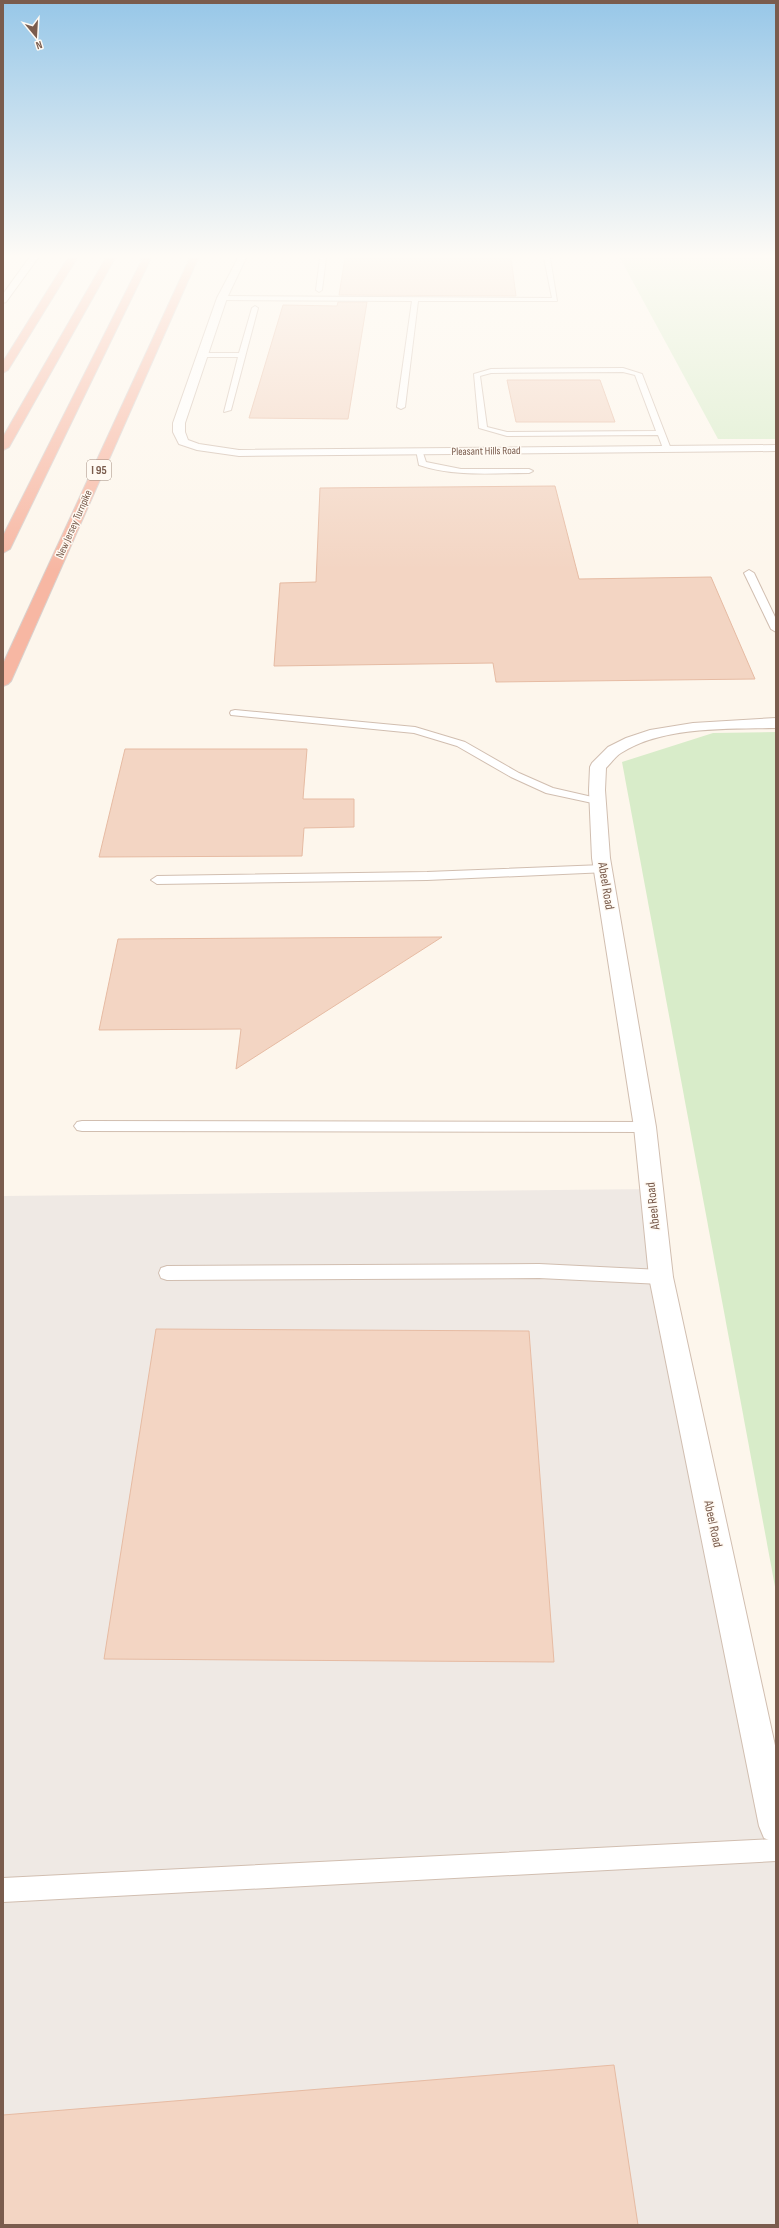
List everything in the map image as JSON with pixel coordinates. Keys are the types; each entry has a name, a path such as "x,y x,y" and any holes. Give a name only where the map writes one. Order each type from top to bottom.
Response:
{"highway":[{"path":"3,447 52,362"},
{"path":"3,549 96,362"},
{"name":"New Jersey Turnpike","path":"3,681 147,362"}],"street":[{"name":"Pleasant Hills Road","path":"198,362 179,423 179,432 183,442 197,447 239,453 776,448"},
{"name":"Abeel Road","path":"776,723 717,725 642,737 615,750 598,767 597,801 603,869 645,1127 661,1277 776,1826"}],"lane":[{"path":"227,410 240,362"},
{"path":"400,407 406,362"},
{"path":"661,433 507,434 484,428 476,374 491,371 623,370 638,374 661,433 667,449"},
{"path":"419,452 422,463 433,468 455,470 529,471"},
{"path":"749,573 776,629"},
{"path":"235,712 415,730 461,744 515,775 550,791 597,801"},
{"path":"157,880 427,876 603,869"},
{"path":"82,1126 645,1127"},
{"path":"167,1273 539,1272 661,1277"},
{"path":"3,1890 776,1850"}],"shaded area":[{"path":"656,1189 776,1855 776,2225 3,2225 3,1196"}],"green space":[{"path":"676,362 776,362 776,439 718,439"},
{"path":"776,732 776,1592 622,762 713,733"}],"building":[{"path":"266,362 357,362 348,419 249,418"},
{"path":"507,380 600,380 615,422 516,422"},
{"path":"555,486 579,579 711,577 755,679 496,682 493,663 274,666 280,583 316,582 320,488"},
{"path":"125,749 307,749 303,799 354,799 354,827 304,828 302,856 99,857"},
{"path":"442,937 236,1069 241,1029 99,1030 118,939"},
{"path":"156,1329 529,1331 554,1662 104,1659"},
{"path":"614,2065 638,2225 3,2225 3,2115"}]}
